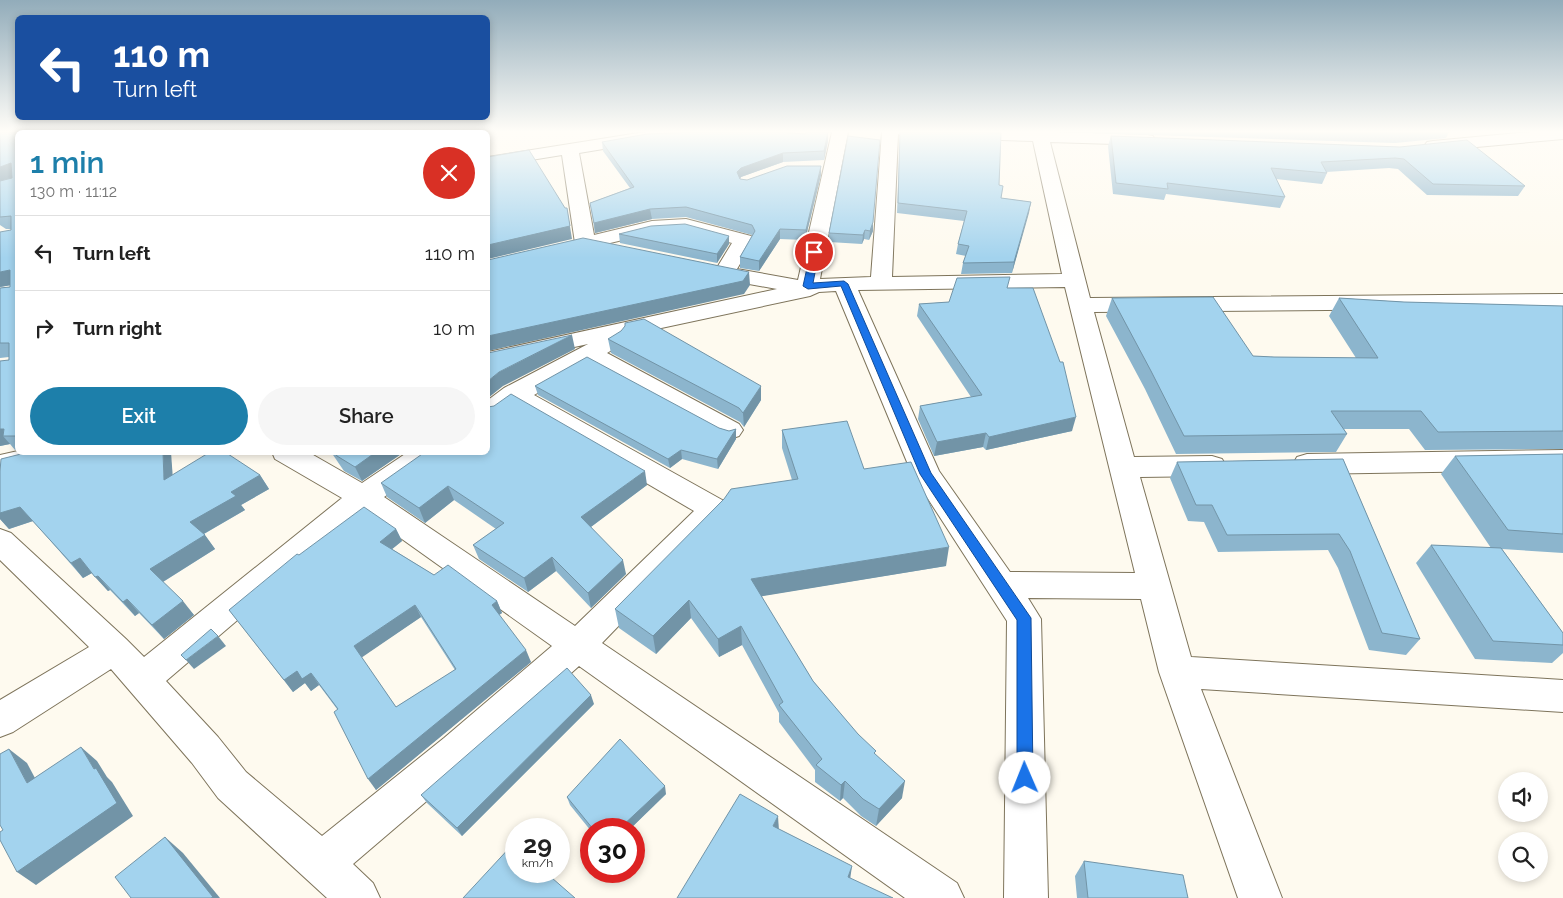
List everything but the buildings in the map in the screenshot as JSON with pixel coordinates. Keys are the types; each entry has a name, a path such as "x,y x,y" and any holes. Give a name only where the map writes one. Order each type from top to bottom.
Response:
{"street":[{"path":"572,174 576,245"},
{"path":"809,288 821,174"},
{"path":"881,284 888,174"},
{"path":"1049,174 1078,293 1177,672 1260,898"},
{"path":"576,245 652,227 686,225 744,240 724,273"},
{"path":"576,245 631,253"},
{"path":"696,267 809,288"},
{"path":"844,284 926,474 1024,618 1026,898"},
{"path":"490,359 809,288 844,284 1078,293 1563,301"},
{"path":"500,403 590,354 630,328"},
{"path":"590,354 730,430"},
{"path":"322,863 457,751 577,646 714,509 500,403"},
{"path":"0,465 42,455"},
{"path":"290,455 363,497 942,898"},
{"path":"142,680 363,497 424,455"},
{"path":"1284,464 1563,460"},
{"path":"1124,467 1234,465"},
{"path":"0,541 114,649 205,750 232,785 322,863 358,898"},
{"path":"1001,585 1154,586"},
{"path":"0,720 114,649"},
{"path":"1177,672 1563,696"}],"route":[{"path":"814,252 808,286 844,284 926,474 1024,618 1025,778"}]}
